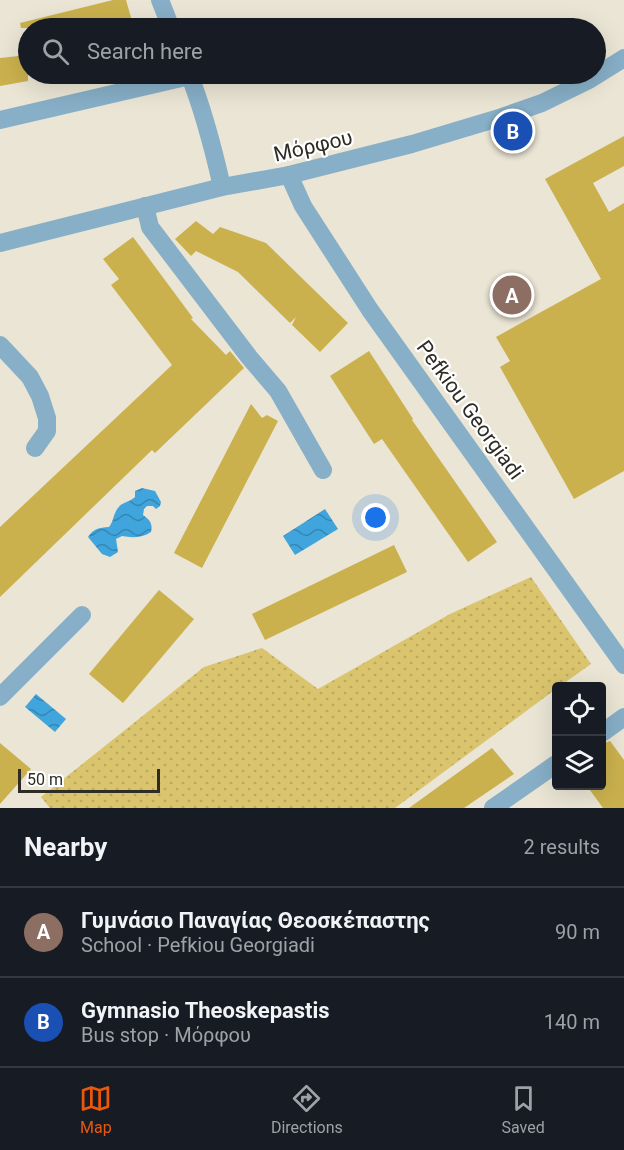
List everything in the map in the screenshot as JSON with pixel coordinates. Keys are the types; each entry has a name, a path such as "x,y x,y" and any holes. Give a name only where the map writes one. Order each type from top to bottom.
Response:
{"street":[{"path":"160,0 167,18"},
{"name":"Μόρφου","path":"606,69 624,58"},
{"path":"0,120 152,84"},
{"path":"194,84 211,134 222,187"},
{"name":"Μόρφου","path":"0,243 222,187 289,176 412,144 502,117 580,84"},
{"name":"Pefkiou Georgiadi","path":"289,176 303,206 370,310 624,665"},
{"path":"145,206 150,226 249,357 278,391 323,470"},
{"path":"0,345 30,377 40,396 46,418 46,431 35,448"},
{"path":"0,697 82,615"},
{"path":"606,730 624,717"},
{"path":"493,808 552,767"}],"shaded area":[{"path":"531,577 591,664 566,682 552,682 552,692 395,808 50,808 41,797 204,667 262,648 318,689 450,614"}],"water":[{"path":"142,488 155,491 161,502 156,509 153,506 147,506 144,509 143,515 150,522 151,532 137,537 122,536 116,539 118,552 110,557 102,554 88,537 97,529 109,527 120,506 135,497 135,491"},
{"path":"325,509 338,529 295,555 283,536"},
{"path":"36,694 66,719 55,732 25,707"}],"building":[{"path":"113,0 126,0 131,18 40,18"},
{"path":"18,56 18,83 0,86 0,58"},
{"path":"624,136 624,166 593,183 609,212 624,203 624,471 574,499 500,367 510,361 496,337 601,279 545,179"},
{"path":"196,221 213,234 220,227 266,243 348,323 320,352 292,325 296,317 290,323 238,272 196,251 191,256 175,239"},
{"path":"133,237 193,318 191,319 226,355 230,351 244,368 155,453 152,450 0,597 0,527 172,365 111,285 119,279 103,259"},
{"path":"369,351 412,420 497,542 468,562 382,439 374,444 330,376"},
{"path":"251,404 262,418 267,415 278,421 202,568 174,553"},
{"path":"394,545 407,572 265,640 252,614"},
{"path":"159,590 194,619 123,703 89,674"},
{"path":"610,741 624,760 624,808 603,808 590,790 606,790 606,742"},
{"path":"0,743 31,769 0,804"},
{"path":"492,748 514,774 464,808 409,808"}],"place":[{"name":"Gymnasio Theoskepastis","path":"513,131"},
{"name":"Γυμνάσιο Παναγίας Θεοσκέπαστης","path":"512,295"}]}
